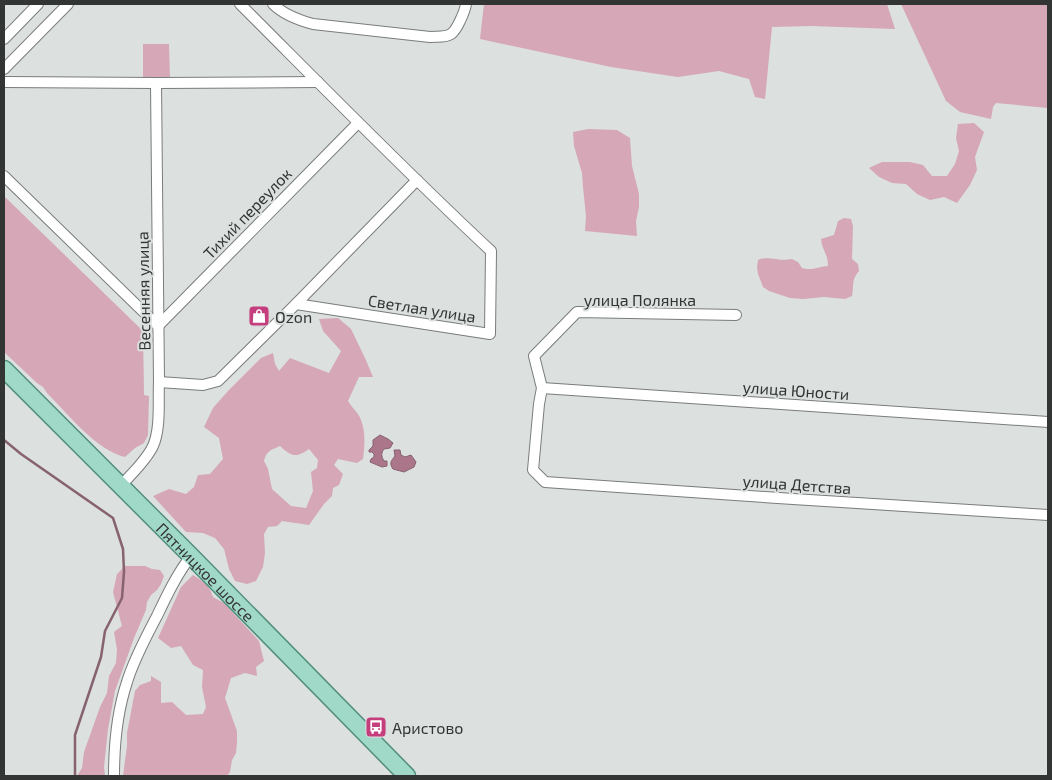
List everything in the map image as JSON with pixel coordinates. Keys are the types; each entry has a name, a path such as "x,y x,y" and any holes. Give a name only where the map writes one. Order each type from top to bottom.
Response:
{"main road":[{"name":"Пятницкое шоссе","path":"4,369 407,776"}],"street":[{"path":"4,38 38,4"},
{"path":"4,69 68,4"},
{"name":"Светлая улица","path":"240,4 358,123 491,251 490,334 296,304"},
{"path":"273,4 295,19 313,24 430,37 451,34 458,25 466,4"},
{"path":"4,82 318,82"},
{"name":"Весенняя улица","path":"121,486 147,456 153,446 158,418 156,83"},
{"name":"Тихий переулок","path":"158,326 358,123"},
{"path":"4,176 158,326"},
{"path":"159,382 203,385 218,381 417,180"},
{"name":"улица Полянка","path":"542,388 534,356 577,312 736,315"},
{"name":"улица Юности","path":"542,388 1048,422"},
{"name":"улица Детства","path":"542,388 532,470 545,482 1048,515"},
{"path":"114,776 114,755 119,714 127,682 139,652 170,589 191,556"}],"shaded area":[{"path":"484,4 887,4 895,29 811,26 772,27 765,99 755,97 749,79 719,71 678,77 611,67 480,39"},
{"path":"901,4 1048,4 1048,108 996,103 993,107 991,119 960,112 946,101"},
{"path":"143,44 169,44 170,79 143,79"},
{"path":"974,123 984,132 975,157 977,170 970,185 957,203 944,197 930,200 917,194 906,184 892,183 879,177 869,168 882,162 910,162 923,165 932,176 947,176 955,164 959,151 956,138 958,124"},
{"path":"588,129 617,130 630,138 632,166 639,194 636,221 637,236 585,231 586,216 582,173 574,146 573,132"},
{"path":"4,196 143,331 144,395 149,396 148,435 144,443 125,457 114,453 93,439 43,387 4,352"},
{"path":"844,218 851,219 853,226 852,259 858,264 859,271 854,280 852,296 845,299 824,297 790,298 763,287 758,274 758,260 770,258 792,259 798,262 802,268 806,269 828,266 821,239 834,235 838,221"},
{"path":"338,318 351,329 373,377 359,377 348,401 361,419 364,430 363,459 357,463 338,459 334,465 343,474 339,485 333,488 332,496 309,525 282,521 277,526 268,527 264,534 265,553 263,567 256,581 247,584 235,581 229,569 224,549 215,538 203,533 186,532 153,496 169,489 186,494 194,487 198,475 210,474 223,459 219,438 204,427 213,408 261,358 273,353 275,364 279,371 290,358 329,373 341,351 323,331 319,319","holes":["280,446 284,450 297,455 309,449 318,460 317,468 311,472 313,491 306,508 291,506 272,489 268,469 264,461 269,451"]},
{"path":"380,435 393,443 390,448 384,449 382,452 382,458 384,461 387,461 387,466 382,467 370,462 374,454 369,452 373,446 373,440"},
{"path":"394,450 400,450 401,455 405,457 411,455 416,462 414,467 404,472 393,469 391,464 395,456"},
{"path":"125,566 145,566 160,570 164,576 161,584 147,602 146,610 115,691 108,729 104,767 105,776 77,776 82,768 84,752 107,693 109,676 116,663 117,649 114,632 122,626 113,592 117,574"},
{"path":"193,575 206,584 213,597 224,603 259,641 264,661 256,667 257,676 245,673 231,678 225,698 237,731 237,741 236,753 232,760 230,772 227,776 123,776 127,733 135,691 140,685 151,681 151,676 161,682 161,703 172,702 186,715 203,714 206,707 202,687 203,670 193,665 181,646 171,648 158,638 181,587"}],"waterway":[{"path":"4,440 113,518 123,549 122,598 105,631 101,657 75,735 75,776"}],"place":[{"name":"Ozon","path":"259,316"},
{"name":"Аристово","path":"376,727"}]}
